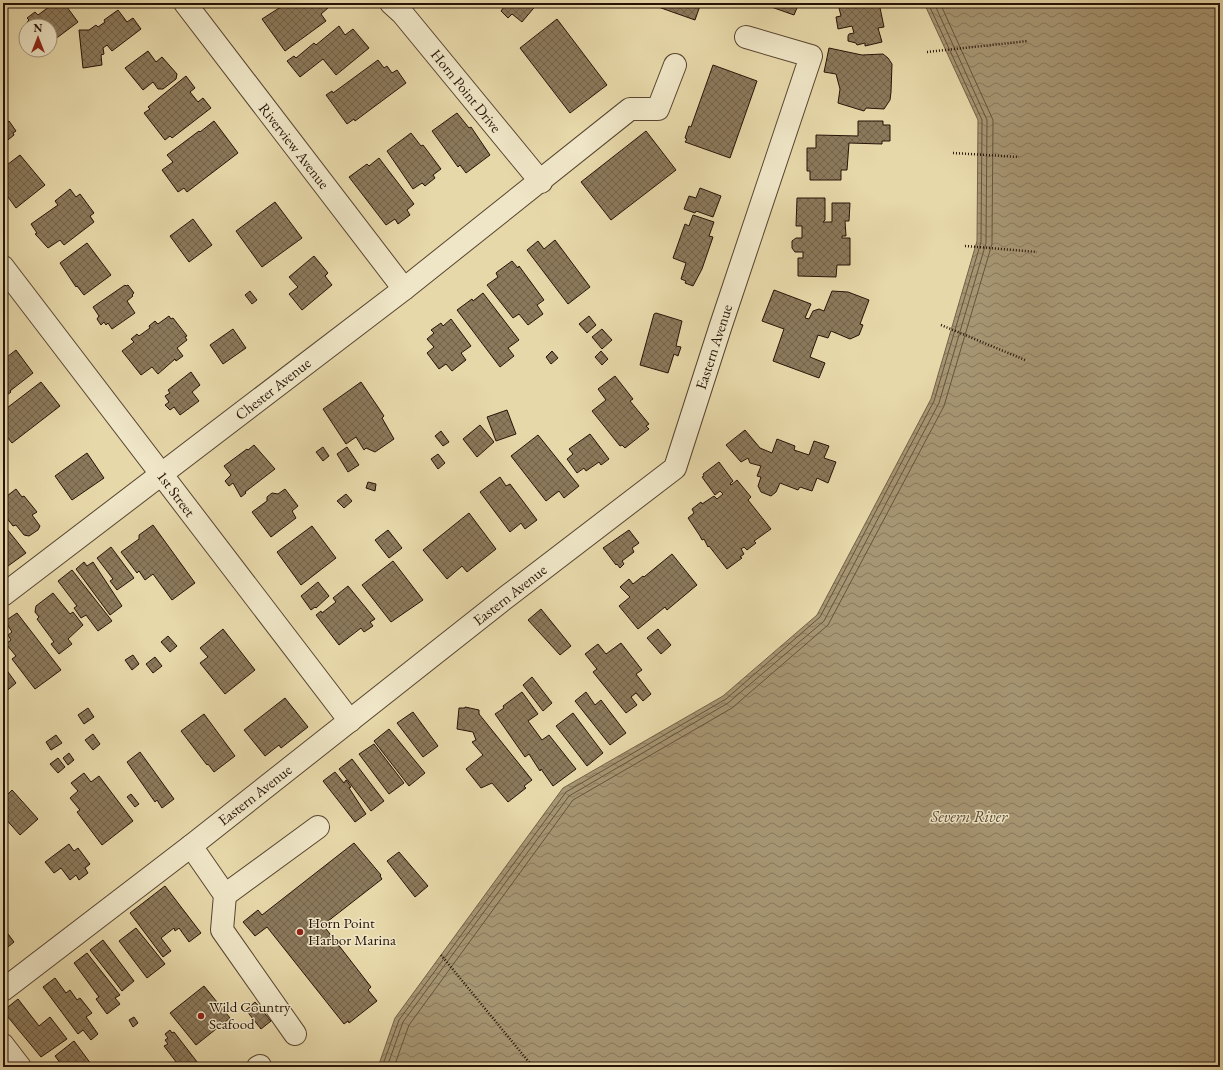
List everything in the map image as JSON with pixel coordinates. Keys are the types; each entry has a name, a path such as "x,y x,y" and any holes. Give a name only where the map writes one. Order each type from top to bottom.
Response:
{"street":[{"name":"Riverview Avenue","path":"185,3 404,288"},
{"name":"Horn Point Drive","path":"390,3 402,13 541,182"},
{"name":"Eastern Avenue","path":"3,990 192,846 509,595 675,468 811,56 746,37"},
{"name":"Chester Avenue","path":"3,595 541,182 630,109 658,109 675,65"},
{"name":"1st Street","path":"3,267 350,721"},
{"path":"225,894 318,827"},
{"path":"192,846 225,894 222,930 295,1034"},
{"path":"3,1045 20,1067"}],"path":[{"path":"927,52 1028,41"},
{"path":"953,153 1019,157"},
{"path":"965,246 1037,252"},
{"path":"941,325 1025,360"},
{"path":"441,955 533,1067"}],"water":[{"name":"Severn River","path":"924,3 1220,3 1220,1067 378,1067 395,1018 563,788 723,696 817,615 931,399 977,241 978,120"}],"building":[{"path":"54,3 64,3 78,22 58,37 58,18 27,18 35,12 38,15"},
{"path":"287,3 324,3 328,8 321,14 326,21 285,51 262,19"},
{"path":"498,3 538,3 522,22 512,14 508,18 501,11 504,7"},
{"path":"647,3 701,3 695,20"},
{"path":"760,3 799,3 794,15"},
{"path":"879,3 884,27 878,28 882,42 865,46 865,43 857,45 856,43 848,41 849,34 854,33 852,26 838,29 836,17 841,16 838,4"},
{"path":"118,10 127,22 133,18 141,29 112,51 107,45 103,48 104,54 101,55 102,65 83,68 79,30 89,30 96,25 98,27 105,22 104,20"},
{"path":"557,19 607,85 570,113 520,48"},
{"path":"339,26 345,35 353,29 369,48 336,75 323,59 300,77 287,61 294,56 296,58 314,43 316,45"},
{"path":"829,48 862,55 883,54 888,58 892,64 891,92 890,100 884,109 866,108 864,111 838,103 840,89 836,74 824,72"},
{"path":"148,51 156,62 162,57 177,74 176,79 163,89 158,89 153,82 143,90 125,68"},
{"path":"378,60 384,68 387,66 392,73 397,70 406,83 355,121 354,119 347,124 326,95 332,91 333,93"},
{"path":"713,65 757,81 730,158 685,142 687,139 685,138 689,126 691,127"},
{"path":"186,76 195,88 190,92 198,102 203,98 211,108 172,138 170,136 165,140 144,113 150,109 148,107"},
{"path":"457,113 469,128 471,127 490,155 466,173 460,165 458,167 432,131"},
{"path":"3,119 6,123 9,121 16,131 13,133 14,135 3,144"},
{"path":"214,121 238,153 187,192 184,188 178,192 162,170 173,162 167,155"},
{"path":"858,121 883,121 883,125 890,125 890,141 882,141 882,144 849,143 847,170 841,170 841,180 810,180 810,171 807,171 807,148 816,148 816,135 858,136"},
{"path":"646,131 676,170 611,220 581,182"},
{"path":"411,133 421,146 423,145 441,169 433,175 435,178 425,186 422,183 413,189 387,151"},
{"path":"20,155 45,185 16,208 3,190 3,168"},
{"path":"379,158 414,204 407,210 410,215 398,224 395,219 386,225 349,177 367,164 369,166"},
{"path":"700,188 721,196 713,217 696,211 695,213 684,209 689,196 696,198"},
{"path":"70,189 76,197 80,194 94,213 90,216 94,222 64,245 60,240 48,248 35,234 37,233 31,224 58,205 55,201"},
{"path":"797,198 825,198 825,220 823,222 832,222 832,203 850,203 849,221 845,221 846,236 842,236 842,238 850,238 850,265 837,265 836,277 798,276 798,258 803,258 803,252 795,252 792,248 792,241 796,238 802,238 802,226 796,226"},
{"path":"275,202 302,238 262,267 236,231"},
{"path":"693,215 714,222 709,236 713,237 702,269 693,286 685,283 686,281 681,279 686,263 673,258 685,224 689,226"},
{"path":"193,219 212,245 189,262 170,236"},
{"path":"555,240 590,287 568,304 527,250 538,241 544,249"},
{"path":"87,243 111,275 84,295 77,286 76,287 60,263"},
{"path":"314,256 328,273 325,276 332,285 302,310 289,294 298,287 289,277"},
{"path":"512,261 518,268 519,266 544,300 537,305 543,314 528,325 519,314 513,318 487,285 498,277 497,272"},
{"path":"125,285 128,285 134,293 132,295 133,296 127,301 135,313 112,329 108,323 106,325 104,322 101,325 97,319 99,316 93,307"},
{"path":"774,290 811,304 805,318 809,319 813,311 819,309 824,311 832,291 848,292 869,300 860,324 863,325 859,335 850,339 831,331 828,338 818,335 810,357 825,363 819,378 773,361 784,329 762,321"},
{"path":"250,291 257,300 252,304 245,295"},
{"path":"483,293 519,340 508,348 514,356 500,367 457,310 472,299 473,301"},
{"path":"656,313 682,321 676,346 681,347 678,356 674,354 668,373 640,365 654,314"},
{"path":"169,316 171,319 173,318 187,336 185,337 187,340 177,348 183,356 176,361 175,359 158,374 152,367 141,375 122,351 134,342 131,339 137,334 139,336 150,328 149,326 155,321 158,324"},
{"path":"589,316 596,325 587,333 579,324"},
{"path":"451,319 471,346 461,353 466,360 452,371 446,364 439,369 427,353 434,347 427,339 434,333 431,330 441,323 443,326"},
{"path":"233,329 246,348 223,364 210,345"},
{"path":"602,329 612,340 602,349 592,337"},
{"path":"16,350 33,373 3,398 3,360"},
{"path":"552,351 558,358 551,364 546,357"},
{"path":"601,351 608,359 602,365 595,357"},
{"path":"191,372 200,385 192,392 199,401 180,415 174,407 170,410 165,405 169,402 165,396 170,393 168,390"},
{"path":"615,376 633,399 630,401 649,424 646,426 649,429 625,448 622,445 620,446 592,411 606,400 598,389"},
{"path":"41,382 60,406 12,443 3,432 3,411"},
{"path":"361,382 384,416 382,418 394,439 375,452 366,448 364,450 356,437 346,444 323,409"},
{"path":"507,410 516,434 496,441 487,417"},
{"path":"480,425 494,442 477,457 463,439"},
{"path":"745,430 760,448 772,453 777,439 795,446 794,450 809,455 814,441 829,446 824,458 836,462 828,483 817,478 812,491 800,487 798,490 780,483 776,492 771,496 761,492 758,486 761,477 757,476 761,466 750,463 748,458 741,462 726,445"},
{"path":"441,431 449,442 443,446 435,436"},
{"path":"590,434 609,459 601,465 599,462 586,471 584,468 577,473 567,459 573,454 569,449"},
{"path":"538,435 579,486 564,498 559,491 546,501 511,456"},
{"path":"254,445 275,469 245,492 246,493 241,497 233,483 229,486 225,481 231,475 224,466"},
{"path":"323,447 329,456 323,461 316,452"},
{"path":"347,447 359,465 348,472 337,454"},
{"path":"87,453 104,478 72,500 55,476"},
{"path":"438,454 445,463 438,469 431,459"},
{"path":"719,462 733,481 730,484 731,485 737,480 751,497 748,500 771,529 754,541 756,543 747,550 744,547 741,549 744,554 740,557 742,558 727,569 709,546 708,547 704,539 702,540 688,518 694,513 692,509 701,502 702,504 714,496 717,499 723,494 720,491 715,495 702,477 704,476 703,474"},
{"path":"500,477 506,486 510,484 537,520 525,529 521,523 510,532 480,492"},
{"path":"368,482 376,484 375,491 366,488"},
{"path":"16,489 37,512 32,515 40,526 38,530 29,536 24,535 16,525 13,526 3,513 3,499"},
{"path":"285,489 298,506 292,511 296,518 271,537 252,512 267,501 267,497 272,493 278,494"},
{"path":"346,494 352,501 344,508 337,501"},
{"path":"469,513 496,549 467,572 462,566 447,579 423,550"},
{"path":"3,524 26,553 8,566 3,559"},
{"path":"153,525 195,583 172,600 153,574 145,580 139,571 137,573 121,552 139,539 139,535"},
{"path":"312,526 336,558 301,585 277,552"},
{"path":"388,530 402,548 389,558 375,540"},
{"path":"629,530 639,543 632,548 634,552 622,561 624,564 620,568 603,548"},
{"path":"111,547 134,578 117,590 110,581 113,579 97,558"},
{"path":"672,554 697,585 667,610 665,607 638,629 619,606 630,597 620,587 629,579 633,584"},
{"path":"393,561 423,600 391,622 362,585"},
{"path":"84,562 87,566 93,562 122,606 110,615 76,569"},
{"path":"72,570 112,621 98,631 86,615 81,618 74,608 77,606 58,581"},
{"path":"318,582 329,596 316,608 315,607 311,610 301,596"},
{"path":"348,586 375,619 370,622 373,626 364,632 361,628 339,645 316,615 321,611 322,613 336,602 333,598"},
{"path":"53,593 70,614 73,612 83,625 68,639 72,644 59,654 51,644 54,642 37,619 39,617 35,612 36,606"},
{"path":"541,609 571,646 560,655 528,620"},
{"path":"17,613 61,670 35,689 12,659 16,656 6,644 11,640 8,635 12,632 5,621"},
{"path":"223,629 255,670 225,694 200,663 208,657 200,648"},
{"path":"658,629 671,645 661,654 647,638"},
{"path":"168,636 177,646 170,652 161,642"},
{"path":"621,643 642,670 636,674 651,694 643,701 636,693 631,697 637,705 626,713 593,672 597,669 585,654 598,644 606,654"},
{"path":"133,655 139,664 132,670 125,660"},
{"path":"155,657 162,666 153,673 146,664"},
{"path":"3,665 16,683 3,694"},
{"path":"532,677 552,703 543,711 523,685"},
{"path":"522,692 538,714 528,721 542,740 549,735 576,769 553,786 541,769 540,771 529,754 525,757 495,714"},
{"path":"586,692 595,705 601,700 626,733 610,745 575,701"},
{"path":"285,698 308,727 281,748 279,745 265,756 244,730"},
{"path":"465,707 479,710 479,714 532,780 524,786 526,788 508,802 492,783 481,788 466,769 483,755 472,742 476,740 473,732 457,729 459,708"},
{"path":"88,708 94,717 84,724 78,715"},
{"path":"413,712 438,746 423,757 397,723"},
{"path":"573,713 603,753 587,766 556,726"},
{"path":"204,714 235,756 214,772 181,731"},
{"path":"389,729 425,773 409,786 374,741"},
{"path":"93,734 100,744 93,750 85,740"},
{"path":"56,735 62,743 51,750 46,742"},
{"path":"374,744 404,783 389,794 359,754"},
{"path":"140,752 174,799 162,808 157,800 155,802 127,762"},
{"path":"69,753 74,760 68,765 63,758"},
{"path":"58,758 65,767 58,773 50,764"},
{"path":"352,759 384,801 371,811 339,769"},
{"path":"335,772 344,783 346,780 351,787 349,788 366,814 355,822 323,781"},
{"path":"84,773 91,782 99,776 133,821 102,845 77,812 80,810 70,798 78,791 71,783"},
{"path":"12,790 38,819 20,835 3,816 3,799"},
{"path":"131,794 139,804 135,807 127,797"},
{"name":"Horn Point Harbor Marina","path":"354,843 381,875 380,876 382,879 323,925 371,987 368,990 377,1001 349,1023 348,1021 344,1024 267,927 255,936 243,922 258,910 262,915"},
{"path":"69,844 74,851 78,848 90,864 85,868 88,873 79,880 76,875 70,880 61,868 54,873 45,862"},
{"path":"399,852 428,886 415,897 387,861"},
{"path":"165,886 201,933 189,942 179,928 175,931 174,928 161,938 171,951 163,957 130,913"},
{"path":"136,928 165,964 147,978 119,941"},
{"path":"5,930 14,942 3,951 3,931"},
{"path":"103,940 134,981 122,991 90,950"},
{"path":"87,953 120,995 115,998 120,1004 107,1014 96,999 99,997 74,963"},
{"path":"55,978 66,993 70,990 77,1000 80,998 92,1013 86,1017 98,1034 91,1040 83,1030 78,1034 43,987"},
{"name":"Wild Country Seafood","path":"204,986 230,1018 196,1045 170,1013"},
{"path":"18,999 39,1026 50,1017 67,1039 41,1057 3,1011"},
{"path":"255,1002 271,1021 261,1029 246,1010"},
{"path":"134,1017 138,1023 133,1027 129,1020"},
{"path":"170,1030 172,1033 174,1032 201,1067 180,1067 164,1046 168,1044 165,1040 168,1038 165,1034"},
{"path":"74,1041 91,1064 87,1067 63,1067 55,1056"}],"place":[{"name":"Horn Point Harbor Marina","path":"300,932"},
{"name":"Wild Country Seafood","path":"201,1016"}]}
